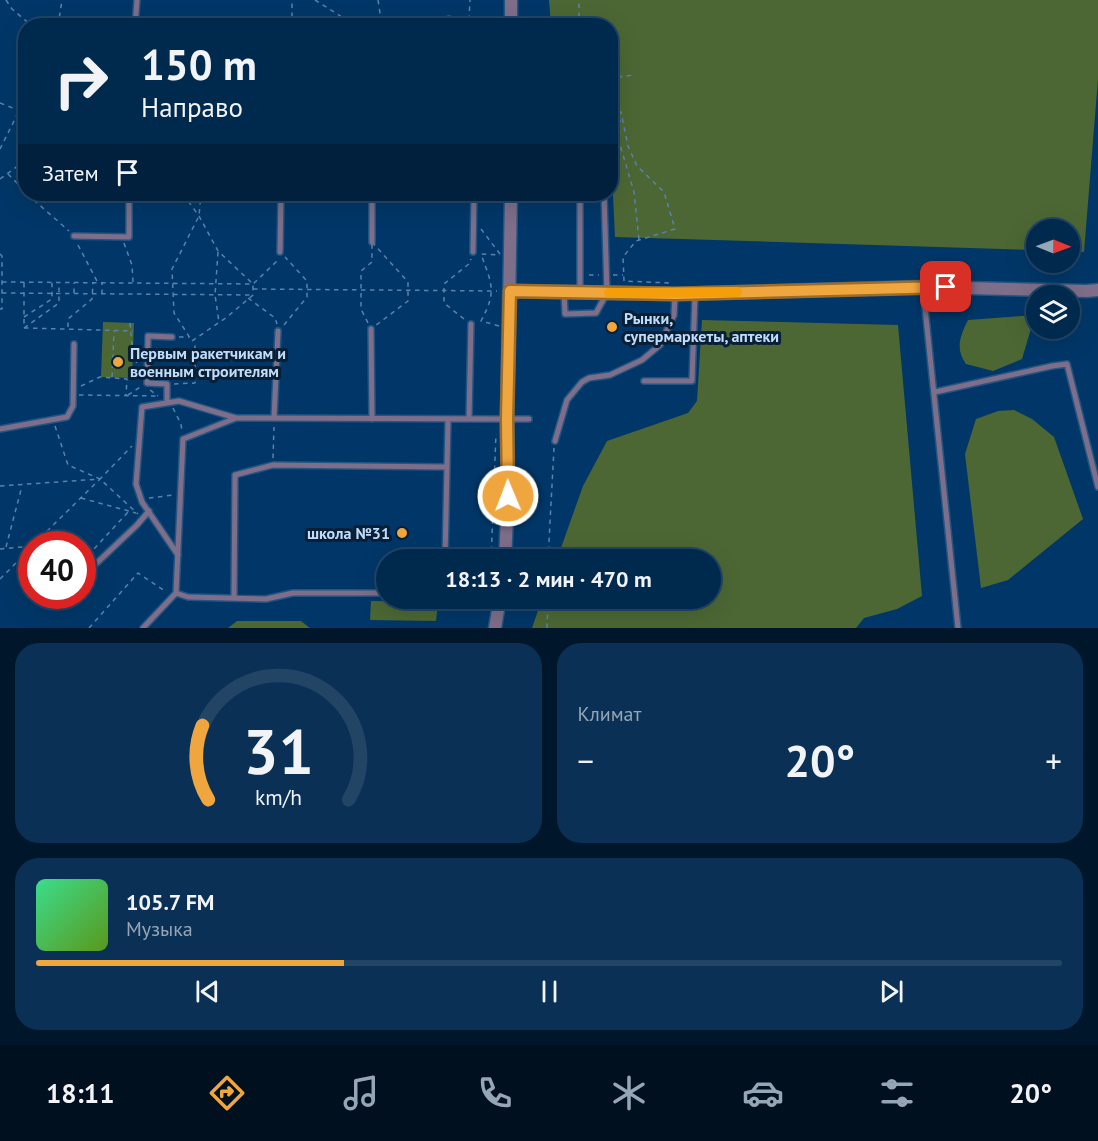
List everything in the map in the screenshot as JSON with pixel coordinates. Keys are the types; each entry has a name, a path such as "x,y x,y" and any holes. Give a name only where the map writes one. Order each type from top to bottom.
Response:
{"street":[{"path":"511,18 512,0"},
{"path":"506,549 511,201"},
{"path":"510,291 675,294 923,287 1098,290"},
{"path":"495,628 498,609"}],"lane":[{"path":"136,18 137,0"},
{"path":"74,236 129,237 129,201"},
{"path":"280,252 281,201"},
{"path":"372,201 372,242"},
{"path":"473,252 474,201"},
{"path":"580,201 580,293"},
{"path":"564,292 565,314 596,313 607,293 604,201"},
{"path":"923,287 958,628"},
{"path":"644,381 692,381 695,293"},
{"path":"555,441 567,400 582,382 589,378 610,375 642,360 660,345 674,315 675,294"},
{"path":"469,419 471,324"},
{"path":"371,328 372,419"},
{"path":"274,418 278,331"},
{"path":"167,403 167,384 147,383 148,336 172,337"},
{"path":"0,429 67,417 73,406 74,344"},
{"path":"935,392 1067,364 1098,487"},
{"path":"178,555 142,502 136,484 142,407 179,401 236,418 529,419"},
{"path":"143,628 174,594 183,439 236,418"},
{"path":"445,549 448,419"},
{"path":"234,598 235,475 273,465 447,467"},
{"path":"96,564 149,511"},
{"path":"174,594 188,597 266,599 293,593 376,593"}],"path":[{"path":"6,0 23,18"},
{"path":"59,18 62,0"},
{"path":"292,0 292,18"},
{"path":"315,0 342,17 381,18 378,0"},
{"path":"469,18 470,0"},
{"path":"579,0 579,18"},
{"path":"618,78 633,75"},
{"path":"0,103 18,108"},
{"path":"618,111 621,112 628,146 637,166 664,192 675,229 639,241 623,257 624,281 669,282 675,294"},
{"path":"0,149 18,113"},
{"path":"618,122 623,121"},
{"path":"618,138 634,192 639,241"},
{"path":"0,179 18,165"},
{"path":"7,173 18,184"},
{"path":"188,201 218,251 253,284 253,295"},
{"path":"195,341 189,337 174,313 172,269 199,216 200,201"},
{"path":"471,324 444,303 444,284 470,263 473,252 500,255 474,220"},
{"path":"122,237 132,265 133,283"},
{"path":"372,242 408,282 408,301 371,328 361,309 361,271 372,262 372,242"},
{"path":"218,251 215,295 219,323"},
{"path":"2,282 253,284 276,262 276,252 280,252 307,280 307,297 278,331"},
{"path":"0,254 2,256 2,309 0,309"},
{"path":"481,254 492,283 492,301 481,321 509,328"},
{"path":"24,282 24,328"},
{"path":"24,317 52,299 52,282"},
{"path":"24,328 59,303 59,282"},
{"path":"74,282 74,293"},
{"path":"68,329 68,319 92,299 93,282"},
{"path":"102,283 102,294"},
{"path":"253,289 510,291"},
{"path":"2,293 253,295"},
{"path":"195,341 253,295"},
{"path":"248,298 275,318 278,331"},
{"path":"24,328 133,331"},
{"path":"112,378 114,330"},
{"path":"172,337 189,337"},
{"path":"167,384 195,383 195,341"},
{"path":"73,392 100,377 128,379 126,396"},
{"path":"126,396 143,386"},
{"path":"73,392 159,396"},
{"path":"273,465 274,418"},
{"path":"53,420 68,465 100,479 143,519"},
{"path":"491,549 496,434"},
{"path":"48,531 139,438"},
{"path":"549,549 555,441"},
{"path":"0,486 100,479"},
{"path":"6,547 22,485"},
{"path":"142,502 152,497 168,497 180,492"},
{"path":"81,498 137,513"},
{"path":"96,547 129,511"},
{"path":"0,549 18,547"},
{"path":"0,579 18,561"},
{"path":"89,628 138,573 174,594"},
{"path":"547,628 548,609"}],"green space":[{"path":"549,0 1098,0 1098,79 1084,252 1080,252 1080,219 1026,219 1026,250 615,237 613,201 618,201 618,18 550,18"},
{"path":"1026,316 1026,339 1028,339 1022,359 993,371 966,364 961,353 960,342 968,320"},
{"path":"702,320 898,325 922,596 897,609 864,618 856,628 532,628 539,609 721,609 721,549 561,549 583,486 607,441 688,413 697,401"},
{"path":"103,322 134,323 132,378 101,377"},
{"path":"1014,410 1032,419 1054,437 1083,519 1008,580 981,588 965,454 976,419 998,411"},
{"path":"371,601 376,601 376,609 437,609 436,621 370,620"},
{"path":"237,621 301,621 310,628 228,628"}],"slow traffic":[{"path":"609,293 737,292"}],"place":[{"name":"Рынки, супермаркеты, аптеки","path":"612,327"},
{"name":"Первым ракетчикам и военным строителям","path":"118,362"},
{"name":"школа №31","path":"402,533"}],"route":[{"path":"508,496 510,291 675,294 946,287"}]}
